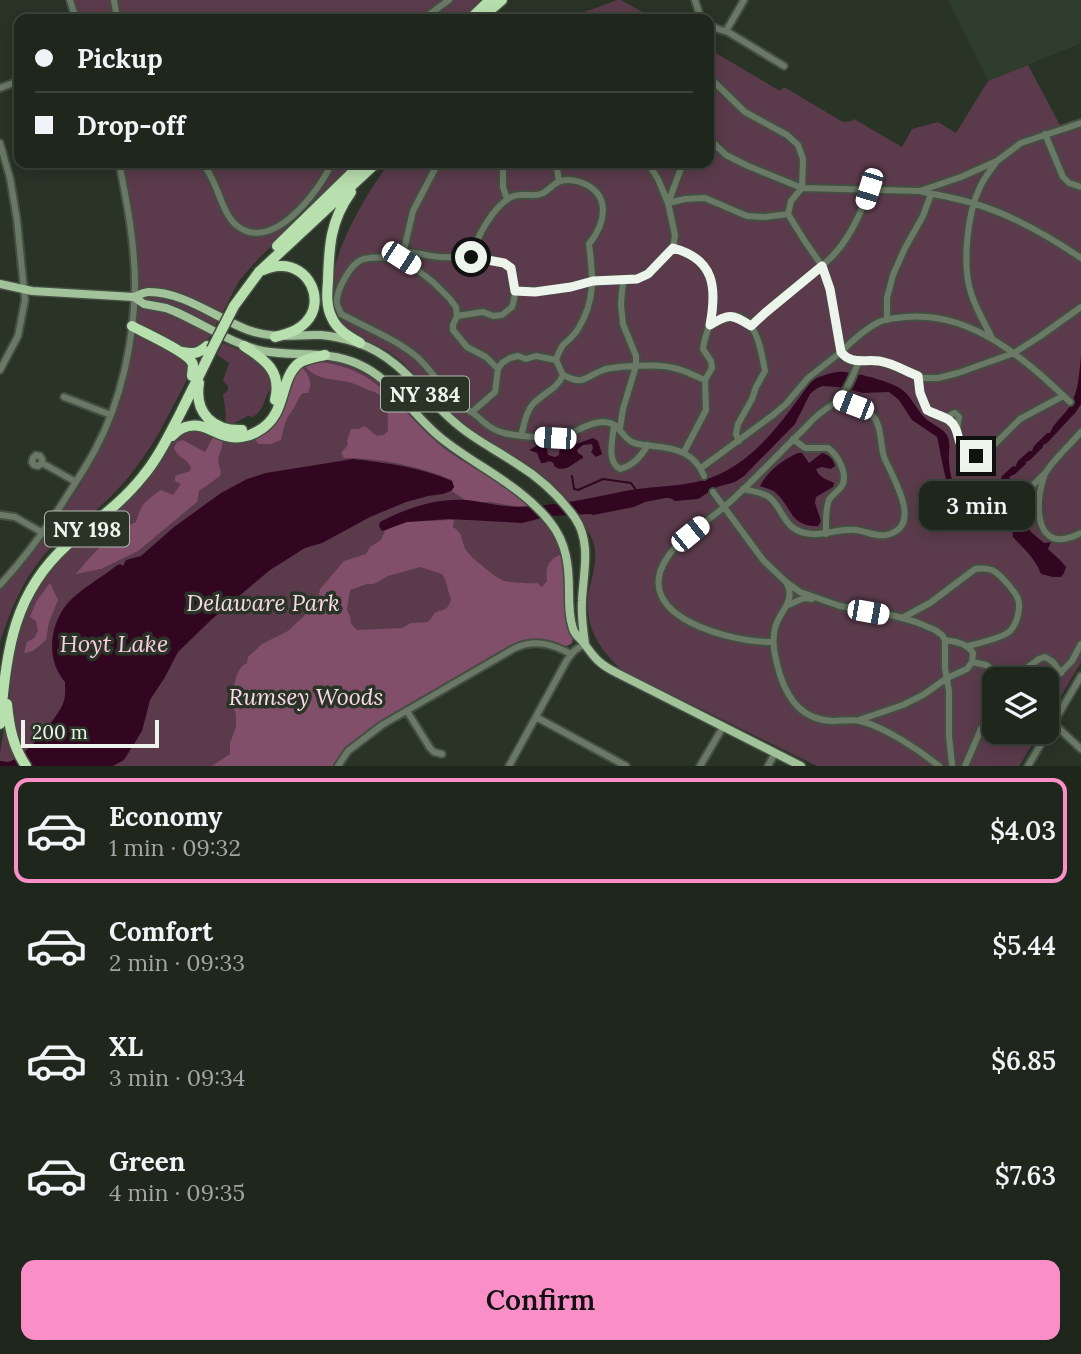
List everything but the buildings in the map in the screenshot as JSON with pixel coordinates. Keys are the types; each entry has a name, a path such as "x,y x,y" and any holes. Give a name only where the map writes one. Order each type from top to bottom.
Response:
{"highway":[{"path":"475,14 490,0"},
{"path":"487,14 502,0"},
{"path":"360,344 343,332 332,319 327,289 333,228 344,201 364,168"},
{"name":"NY 198","path":"231,305 259,272 364,168"},
{"name":"NY 198","path":"0,667 12,618 31,579 58,546 116,498 137,474 156,445 248,275 364,168"},
{"path":"259,272 278,265 295,268 305,275 314,291 313,311 304,324 275,337"},
{"path":"132,326 180,351 192,361 192,376"},
{"path":"202,369 197,392 201,410 207,418 223,428 249,429 266,416 276,400 278,390 273,371 258,355 244,346"},
{"path":"180,351 195,354 209,348"},
{"name":"NY 198","path":"0,724 11,637 19,613 35,584 61,551 110,512 152,465 202,369 209,348"},
{"path":"163,446 184,427 204,426 229,437 256,432 275,414 294,368 308,359 325,355"},
{"path":"3,694 10,729 26,766"}],"main road":[{"name":"NY 384","path":"0,284 24,290 134,297 147,291 189,301 244,328 275,337 321,335 345,339 374,349 399,366 457,425 527,470 558,497 576,520 585,552 582,612 585,644"},
{"name":"NY 384","path":"134,297 144,304 176,312 244,346 267,352 344,358 373,372 391,386 439,436 509,484 550,522 561,540 568,560 571,623 576,636 604,667 801,766"}],"street":[{"path":"431,14 449,0"},
{"path":"726,31 744,0"},
{"path":"714,27 726,31 784,66"},
{"path":"714,82 746,112 788,135 798,145 803,159 802,188 791,201 788,214 822,266 830,289 841,352 847,359 881,361 924,379 958,373 1014,353 1081,307"},
{"path":"920,191 997,161 1021,143 1081,123"},
{"path":"1045,134 1063,177 1069,183 1081,187"},
{"path":"0,143 15,208 24,290 23,316 18,336 0,370"},
{"path":"714,144 726,155 802,188 920,191 974,203 1010,217 1053,239 1081,258"},
{"path":"992,340 971,292 967,260 968,230 974,203 980,187 997,161"},
{"path":"0,585 43,533 96,449 111,415 123,375 132,326 134,261 120,168"},
{"path":"206,168 232,221 251,232 270,232 281,225 318,188 330,168"},
{"path":"402,254 413,211 435,168"},
{"path":"503,168 503,187 507,199"},
{"path":"557,168 559,181"},
{"path":"515,291 555,290 593,281 637,279 648,274 673,248 675,235 668,203 651,168"},
{"path":"668,203 681,168"},
{"path":"471,257 485,225 507,199 516,195 536,196 546,192 559,181 573,180 587,185 598,195 604,208 598,233 589,244 593,281 588,306 579,328 562,346 556,360 563,375 572,380 580,380 603,370 636,366 674,368 705,380"},
{"path":"751,326 837,252 864,206 869,189"},
{"path":"887,320 887,298 893,275 923,216 931,194"},
{"path":"668,203 705,198 747,216 788,214"},
{"path":"673,248 686,252 708,271 714,295 710,325 703,348 712,368 705,380 706,410 684,452"},
{"path":"402,254 456,307 457,316 453,330 467,347 486,357 498,369"},
{"path":"457,316 482,312 494,316 502,315 512,307 515,291 511,268 504,263 471,257 402,254 360,261 341,285 336,302 341,314 397,341 419,359 455,401 501,433 558,438 586,425 602,422 617,426 632,442 684,452 692,457 704,476"},
{"path":"624,281 621,305 623,324 636,356 636,366 617,426 611,461 620,470 628,467 639,459 648,445"},
{"path":"710,325 729,316 736,317 751,326 756,334 765,371 738,424 736,434 739,441"},
{"path":"701,468 786,404 808,378 864,331 887,320 932,316 955,322 1014,353 1070,402"},
{"path":"472,412 495,392 498,369 510,358 518,356 526,359 536,356 556,360"},
{"path":"773,642 726,636 688,621 672,611 663,599 659,586 660,572 674,548 723,508 816,416 839,399 859,361"},
{"path":"521,436 525,419 533,405 561,382 563,375"},
{"path":"918,376 920,393 927,410 948,420 953,413 959,416 956,428 959,442 965,452 976,456 984,454 1020,419 1063,396"},
{"path":"64,397 111,415"},
{"path":"743,489 769,497 786,521 801,532 811,535 853,530 879,536 891,534 900,528 905,519 905,506 884,457 874,417 839,399"},
{"path":"1012,511 1081,432"},
{"path":"793,439 804,448 828,448 845,474 843,485 829,501 826,534"},
{"path":"42,463 76,482"},
{"path":"1046,471 1038,510 1040,524 1047,534 1057,540 1068,540 1081,533"},
{"path":"713,492 762,560 800,592 840,606 902,618 942,635 945,640 944,658 950,691 948,736 953,766"},
{"path":"0,515 15,517 43,533"},
{"path":"902,618 930,603 975,569 993,570 1018,597 1015,624 1004,635 968,646"},
{"path":"786,582 790,590 788,605 775,628 773,642 780,676 797,706 818,720 859,720 903,705 967,669 972,662 973,653 968,646 945,640"},
{"path":"788,605 804,598 819,600"},
{"path":"338,766 348,751 368,735 522,645 545,643 571,654"},
{"path":"509,766 571,654 585,644"},
{"path":"972,662 986,665 999,674 1013,678 1045,657 1054,662 1061,673 1072,661 1081,644"},
{"path":"1059,713 1080,680"},
{"path":"407,711 430,748 443,754"},
{"path":"536,718 626,766"},
{"path":"859,720 906,742 939,766"},
{"path":"700,766 723,727"},
{"path":"965,766 982,728"},
{"path":"1059,729 1081,749"},
{"path":"1028,766 1041,744"},
{"path":"768,766 775,753"}],"shaded area":[{"path":"948,0 1081,0 1081,43 988,81"}],"green space":[{"path":"73,0 484,0 469,14 77,14"},
{"path":"621,0 646,14 579,14"},
{"path":"714,52 780,91 784,87 843,122 854,119 902,147 912,129 938,122 956,133 988,81 1028,65 1061,127 1081,120 1081,662 1059,700 1059,667 982,667 982,744 1033,744 1019,766 817,766 622,670 601,646 592,628 588,596 595,561 594,546 588,531 565,501 537,475 450,412 396,357 349,332 338,322 332,305 331,285 344,240 386,168 714,168"},
{"path":"123,168 351,168 239,281 146,453 114,493 43,556 17,597 0,642 0,590 65,508 93,463 118,405 136,317 134,261"},
{"path":"223,343 261,363 267,369 271,385 258,413 230,425 225,420 223,395 228,390 223,381 229,363 217,355"},
{"name":"Delaware Park","path":"321,359 350,366 376,380 433,436 517,494 544,519 557,540 561,553 573,640 570,645 564,647 537,640 519,643 370,728 350,745 334,766 0,766 14,646 27,606 53,565 114,512 175,435 183,429 260,433 299,366"},
{"path":"316,362 359,373 376,384 452,454 511,491 528,506 465,500 452,491 452,480 439,475 386,461 344,458 341,453 348,445 351,429 363,426 377,436 388,431 386,403 374,392 349,382 317,375 304,365"},
{"path":"299,367 302,367 310,379 308,393 303,393 298,400 284,427 281,440 271,444 259,444 255,436 293,385 293,378"},
{"path":"215,434 221,437 222,442 218,460 220,476 199,491 197,502 138,551 101,569 76,574 110,538 136,522 144,503 151,497 161,490 173,495 181,484 175,481 175,476 190,471 191,468 175,451 177,442 183,440 205,452"},
{"name":"Rumsey Woods","path":"454,520 453,527 461,535 468,553 504,581 537,583 542,587 547,581 549,564 562,554 572,643 561,646 541,639 519,642 370,728 349,745 334,766 212,766 230,754 236,714 230,701 237,674 247,663 248,657 262,644 288,631 304,616 318,599 320,589 344,561 366,554 370,547 381,540 385,531 407,522","holes":["420,567 442,574 451,599 448,607 434,614 428,622 411,623 402,628 357,630 351,624 347,610 350,590"]},
{"path":"50,583 58,600 49,622 46,640 33,651 24,653 27,642 34,638 38,631 36,621 30,617 36,602"}],"water":[{"path":"1081,356 1081,404 1076,412 1026,464 1009,477 1000,489 995,490 986,502 968,510 953,497 937,437 912,420 899,400 889,392 863,393 822,386 810,394 795,424 744,476 735,482 717,487 698,499 675,501 665,498 593,515 550,516 522,523 449,519 407,522 382,531 379,526 380,522 401,512 444,501 467,500 507,506 533,506 700,481 719,475 751,454 765,441 812,380 840,372 876,379 905,392 925,418 946,434 954,485 960,494 970,501 977,498 969,492 990,487 996,481 999,483 1002,476 1050,433 1068,410 1078,382"},
{"path":"593,438 598,441 602,454 596,457 591,452 592,444 583,445 577,450 583,458 562,469 554,466 551,461 541,463 537,453 529,450 540,444 547,449 548,455 555,457 559,455 560,446 571,446"},
{"path":"802,453 809,463 822,453 825,454 835,466 831,469 816,469 821,476 834,483 833,487 816,497 815,503 821,521 818,526 797,520 776,493 760,486 776,466"},
{"name":"Hoyt Lake","path":"353,459 428,472 452,481 454,487 443,494 406,502 370,517 322,543 305,548 270,570 178,652 150,700 142,731 124,760 113,766 0,766 0,761 7,762 17,758 32,745 63,704 65,682 55,664 53,633 61,613 78,593 116,566 123,566 126,560 141,556 174,527 221,493 247,479 266,473"},
{"path":"1018,520 1024,521 1031,532 1044,543 1051,542 1048,549 1066,567 1061,577 1041,574 1032,558 1013,537 1012,529"}],"waterway":[{"path":"572,476 574,489 578,490 603,479 631,483 636,490"}],"route":[{"path":"471,257 504,263 511,268 515,291 535,292 593,281 637,279 648,274 673,248 686,252 708,271 714,303 710,325 729,316 751,326 822,266 830,289 841,352 844,356 851,360 881,361 918,376 920,393 927,410 948,420 956,428 961,447 965,452 976,456"}]}
